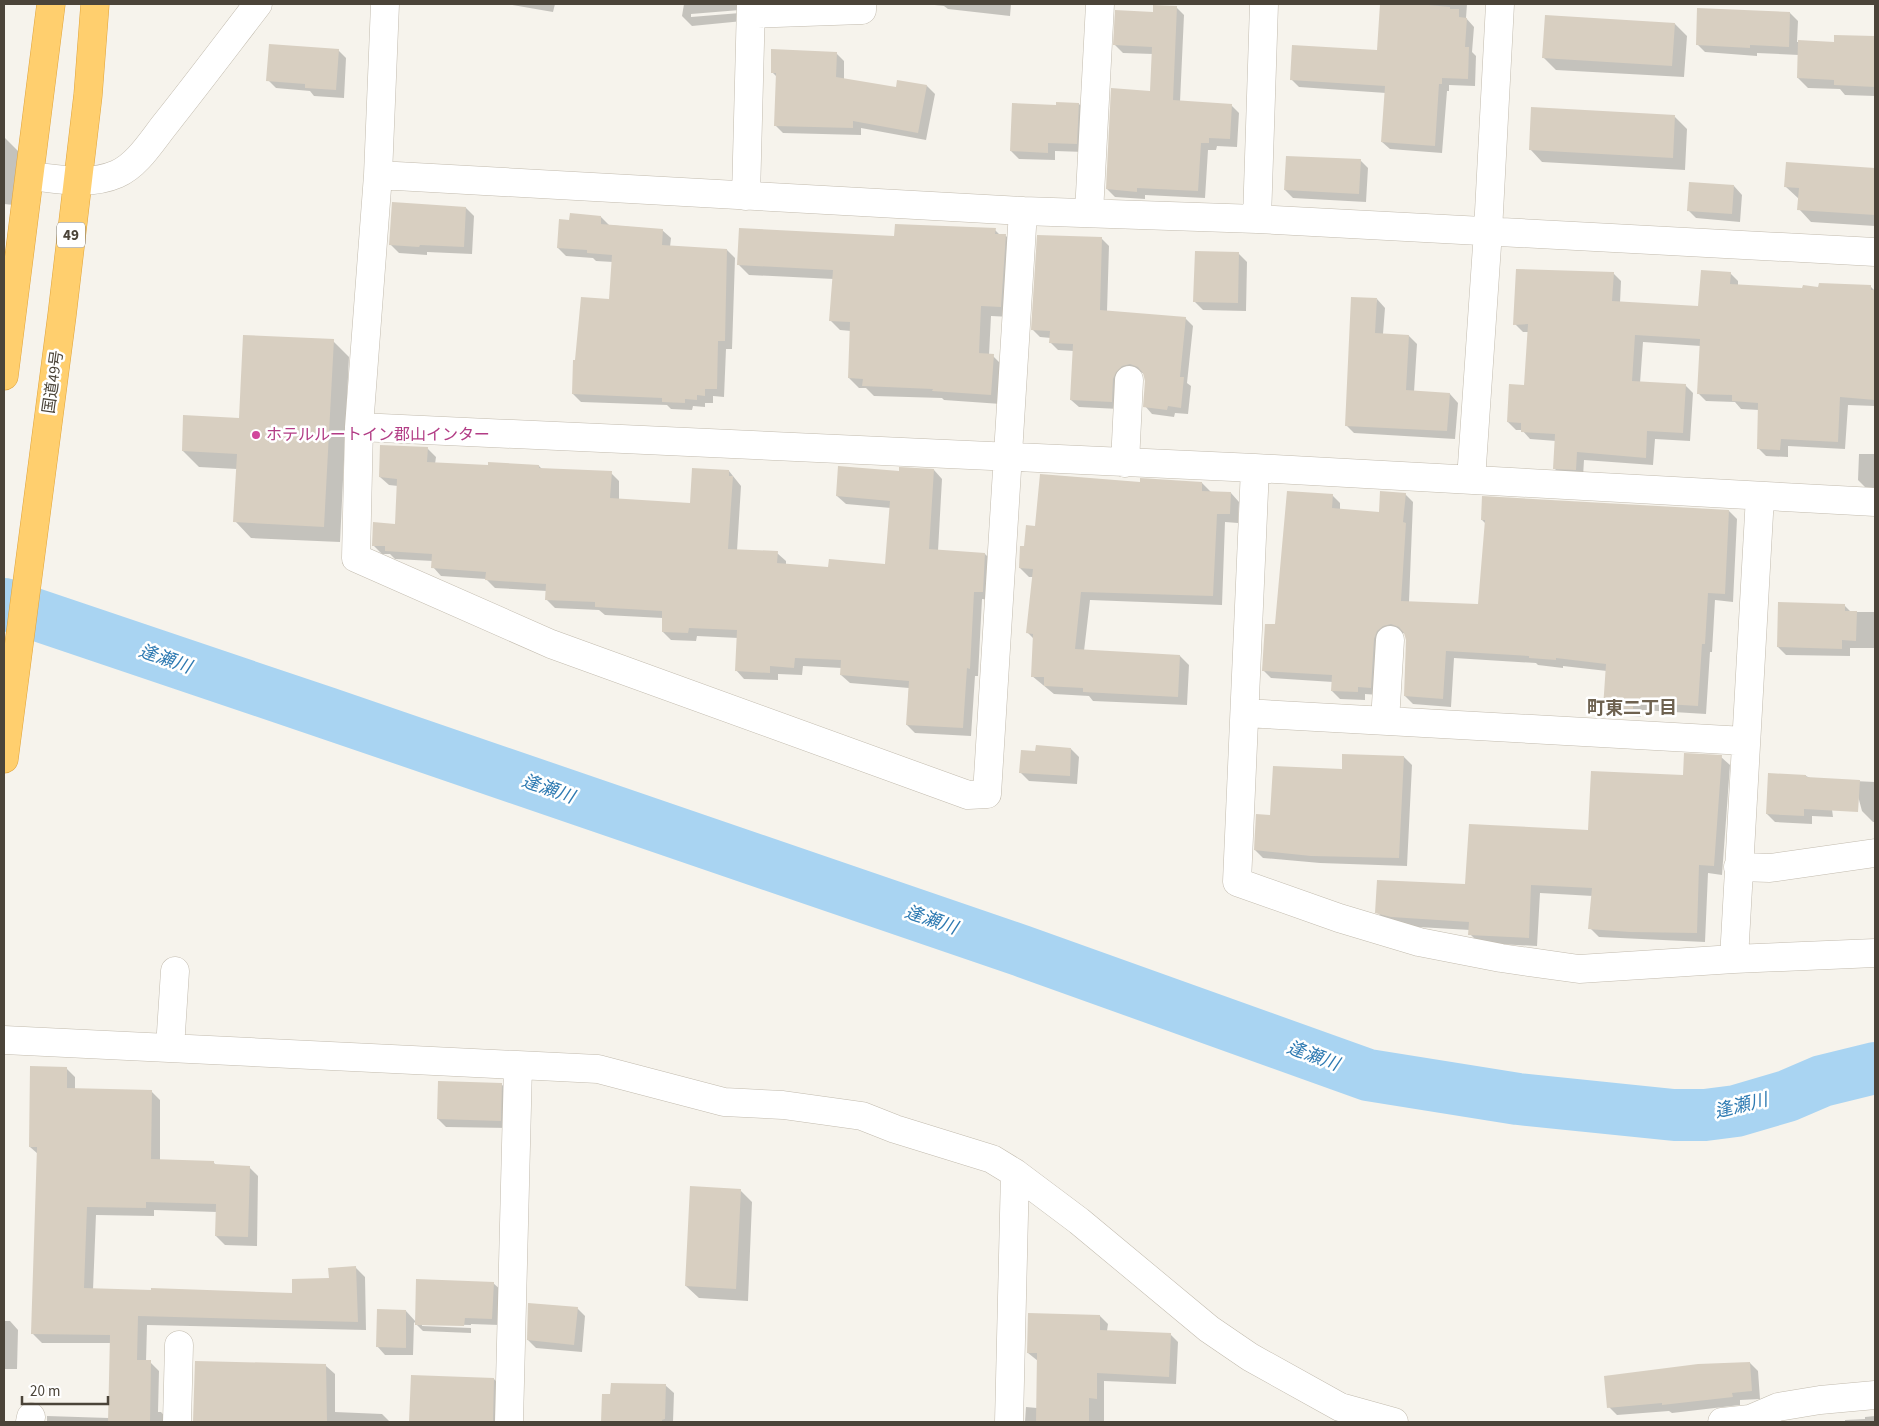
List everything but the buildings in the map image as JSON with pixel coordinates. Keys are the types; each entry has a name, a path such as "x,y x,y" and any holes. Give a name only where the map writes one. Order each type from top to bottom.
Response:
{"highway":[{"path":"4,376 51,4"},
{"name":"国道49号","path":"5,750 62,315 88,95 94,4"}],"street":[{"path":"30,176 77,181 99,180 119,173 136,160 174,114 258,4"},
{"path":"385,4 378,175 359,427 356,558 550,644 968,795 987,794 1023,211"},
{"path":"746,196 751,9 862,10 862,4"},
{"path":"1090,213 1100,4"},
{"path":"1257,218 1264,4"},
{"path":"1472,480 1500,4"},
{"path":"378,175 1023,211 1257,218 1875,252"},
{"path":"1125,462 1129,380"},
{"path":"359,427 1255,468 1875,502"},
{"path":"1255,468 1237,882 1339,918 1419,942 1502,958 1579,969 1875,953"},
{"path":"1734,960 1760,496"},
{"path":"1385,721 1390,640"},
{"path":"1244,713 1745,741"},
{"path":"1738,867 1770,868 1875,852"},
{"path":"170,1048 176,971"},
{"path":"4,1040 598,1069 724,1102 783,1105 862,1116 895,1129 992,1159 1015,1173 1079,1221 1202,1324 1250,1357 1340,1407 1394,1422"},
{"path":"509,1422 518,1066"},
{"path":"1009,1422 1015,1173"},
{"path":"177,1422 179,1345"},
{"path":"1722,1422 1750,1419 1778,1407 1820,1400 1875,1395"}],"waterway":[{"name":"逢瀬川","path":"4,604 1022,951 1368,1075 1518,1099 1674,1115 1705,1115 1736,1111 1787,1096 1822,1081 1875,1068"}],"place":[{"name":"ホテルルートイン郡山インター","path":"256,435"}],"district":[{"name":"町東二丁目","path":"1632,708"}]}
